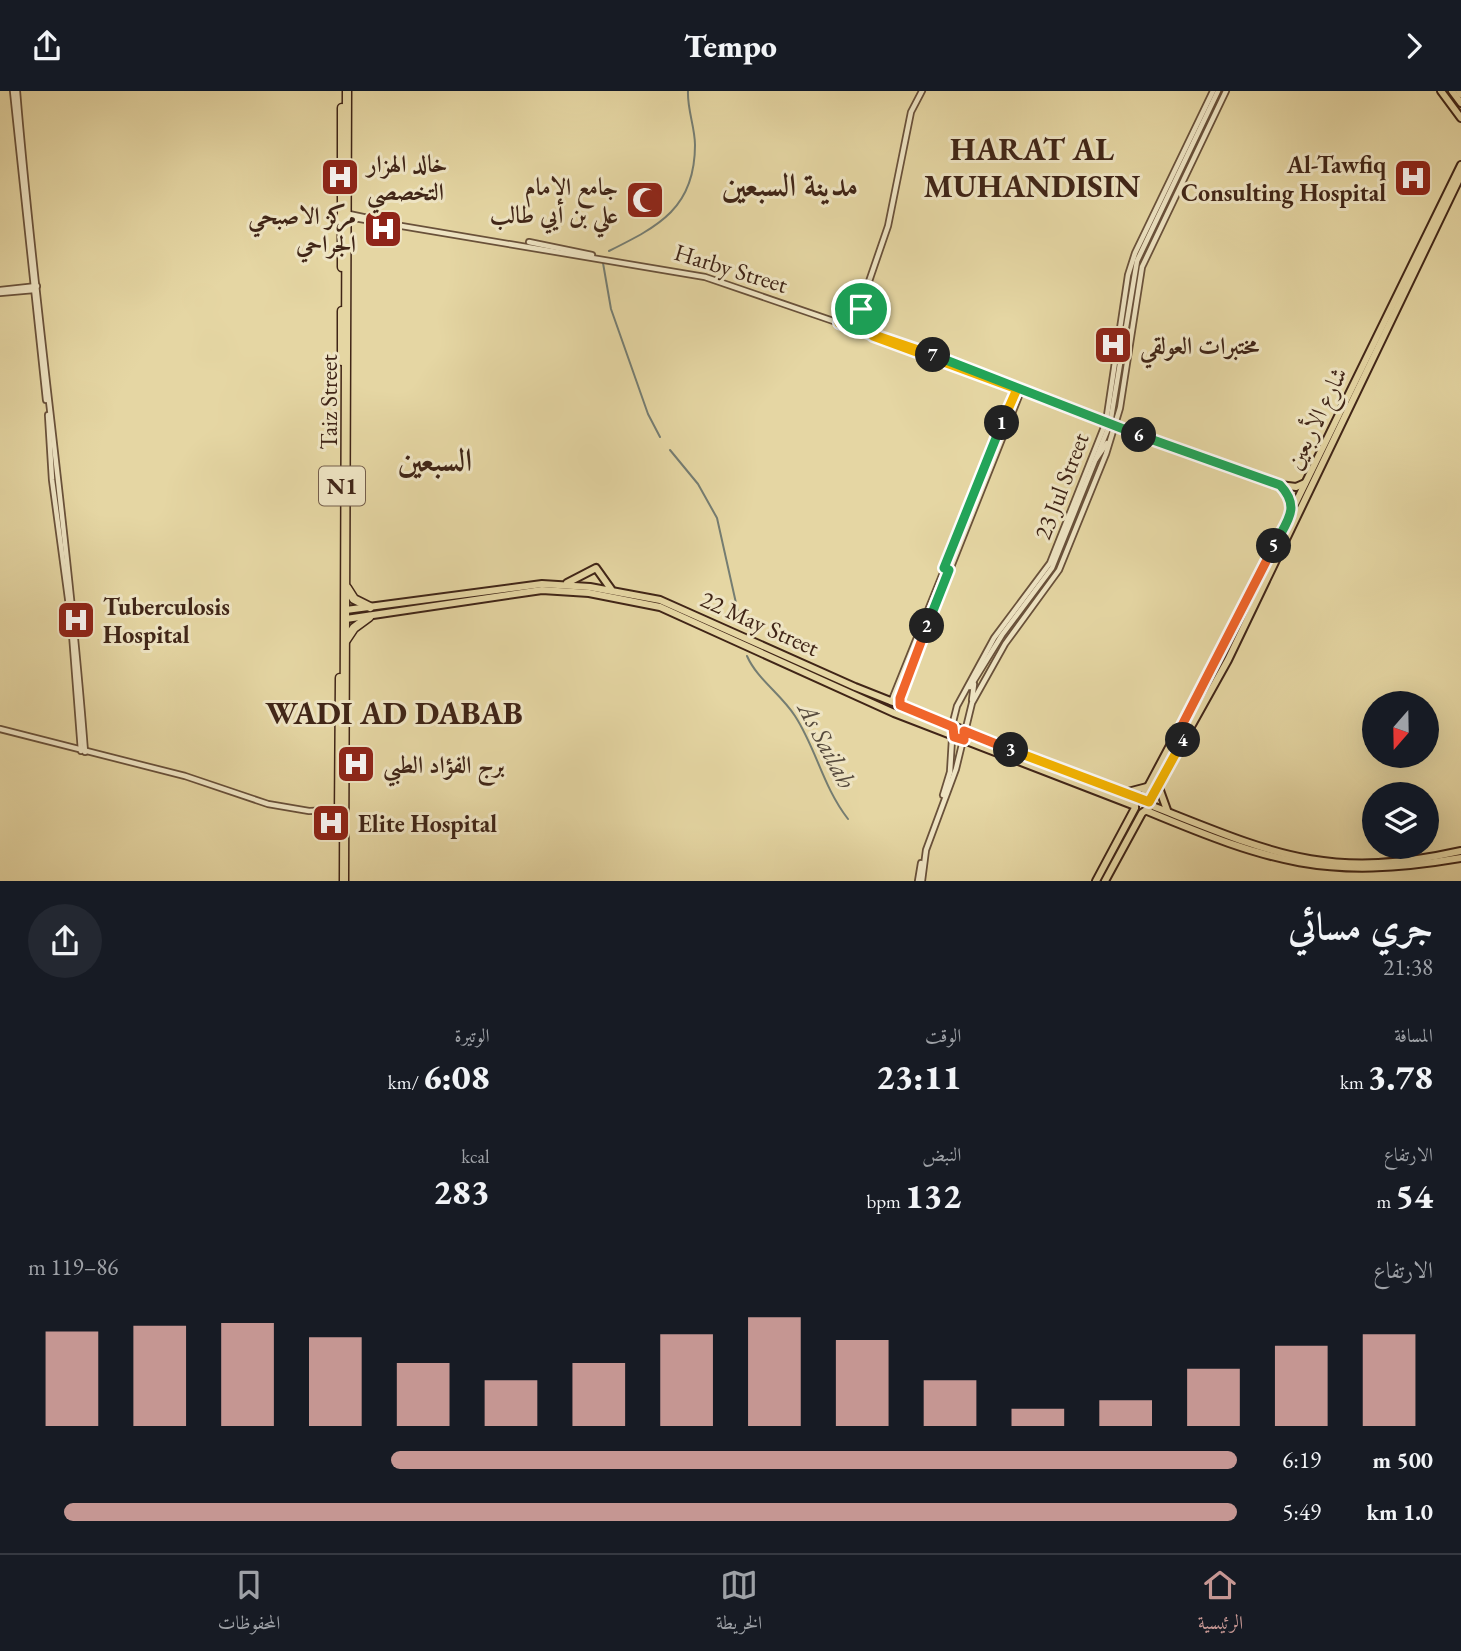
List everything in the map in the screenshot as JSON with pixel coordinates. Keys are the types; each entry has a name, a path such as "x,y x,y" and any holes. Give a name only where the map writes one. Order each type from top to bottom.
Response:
{"highway":[{"name":"Taiz Street","path":"343,713 347,588 348,216 344,91"},
{"name":"Taiz Street","path":"342,881 344,91"},
{"path":"347,588 354,599 370,607"},
{"path":"345,643 354,628 369,617"}],"main road":[{"path":"1451,92 1461,101"},
{"path":"1451,92 1461,118"},
{"name":"شارع الأربعين","path":"1096,881 1137,803 1228,660 1423,260 1461,169"},
{"name":"شارع الأربعين","path":"1105,881 1158,785 1461,169"},
{"path":"1423,260 1430,251 1461,183"},
{"path":"1280,485 1296,487 1305,483"},
{"path":"1280,485 1290,495 1293,507"},
{"path":"565,584 596,568 613,591"},
{"name":"22 May Street","path":"346,615 369,617 418,605 542,584 565,584 660,607 954,737 1137,803"},
{"path":"1255,586 1262,590"},
{"name":"22 May Street","path":"471,596 542,590 589,590 613,591 660,600 1119,796"},
{"name":"22 May Street","path":"346,615 370,607 418,605"},
{"path":"732,631 740,642"},
{"path":"749,639 752,648"},
{"path":"1158,785 1163,804 1170,813"},
{"path":"1129,821 1129,810 1119,796 1148,786"},
{"path":"1137,803 1282,863 1345,872 1390,871 1461,858"},
{"path":"1137,803 1170,813 1239,845 1283,856 1350,865 1390,864 1461,851"}],"street":[{"path":"15,91 60,521 75,617 83,751"},
{"path":"853,328 888,226 911,112 922,91"},
{"path":"1108,420 1120,374 1137,261 1216,91"},
{"name":"23 Jul Street","path":"920,881 925,850 949,777 957,706 994,638 1050,563 1108,420 1128,275 1141,238 1216,91"},
{"path":"1120,408 1138,287 1149,247 1226,91"},
{"path":"1205,118 1216,109"},
{"name":"Harby Street","path":"348,216 705,277 869,333 1092,417"},
{"path":"1137,261 1149,247"},
{"path":"1124,306 1133,281"},
{"path":"0,291 36,288"},
{"path":"839,323 861,309"},
{"path":"861,309 869,333"},
{"name":"Harby Street","path":"869,333 1280,485"},
{"path":"1120,374 1120,408"},
{"path":"1109,406 1120,374"},
{"path":"897,700 998,437 1019,390"},
{"name":"23 Jul Street","path":"925,850 964,740 972,703 1005,644 1059,570 1112,436 1120,408"},
{"path":"962,698 974,684 998,641 1052,568 1104,431"},
{"path":"1095,460 1112,436"},
{"path":"972,703 974,684"},
{"path":"0,729 185,776 268,804 309,810 342,810"}],"waterway":[{"name":"As Sailah","path":"609,251 658,223 681,200 689,185 695,145 688,91"},
{"name":"As Sailah","path":"603,263 611,309 648,414 660,437"},
{"name":"As Sailah","path":"670,450 698,484 717,518 740,621"},
{"name":"As Sailah","path":"747,656 757,672 795,716 832,794 848,819"}],"tunnel":[{"path":"1447,93 1461,110"}],"place":[{"name":"خالد الهزار التخصصي","path":"340,177"},
{"name":"Al-Tawfiq Consulting Hospital","path":"1413,178"},
{"name":"جامع الامام علي بن أيي طالب","path":"645,200"},
{"name":"مركز الاصبحي الجراحي","path":"383,229"},
{"name":"مختبرات العولقي","path":"1113,345"},
{"name":"Tuberculosis Hospital","path":"76,620"},
{"name":"برج الفؤاد الطبي","path":"356,764"},
{"name":"Elite Hospital","path":"331,823"}],"district":[{"name":"HARAT AL MUHANDISIN","path":"1032,168"},
{"name":"مدينة السبعين","path":"790,185"},
{"name":"السبعين","path":"435,460"},
{"name":"WADI AD DABAB","path":"394,713"}],"route":[{"path":"861,309 839,323 869,333 874,334 944,359 1115,426 1280,485 1290,495 1293,507 1177,735 1183,739 1149,802 1145,798 1131,797 964,731 964,740 954,737 953,727 900,705 900,698 949,570 944,568 1017,389 873,336 869,333 863,320 861,309"}]}
